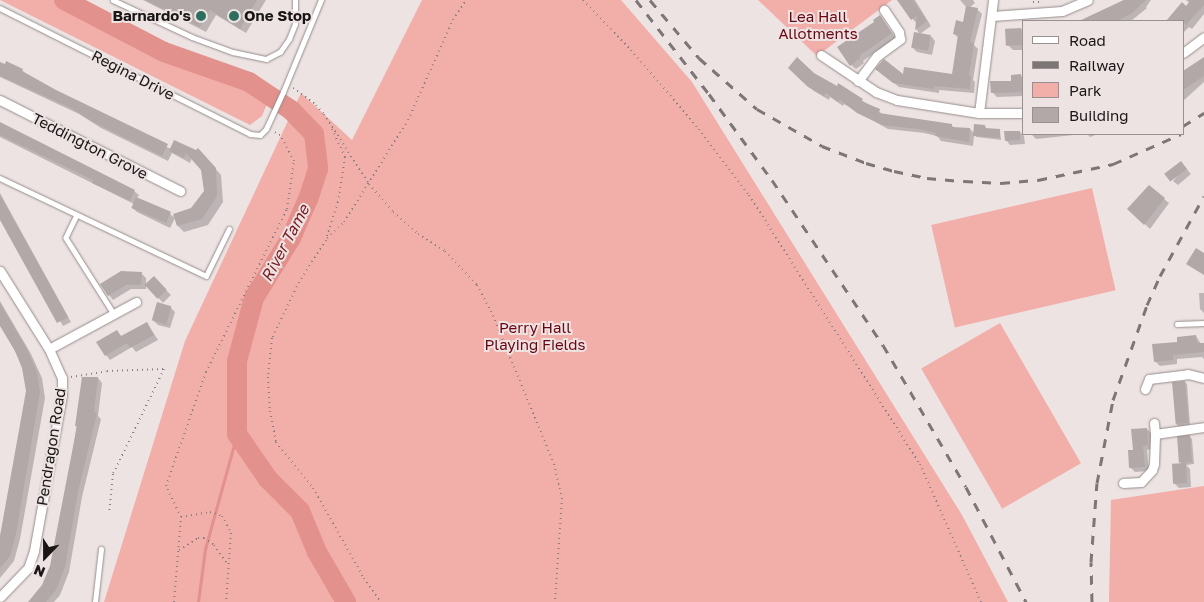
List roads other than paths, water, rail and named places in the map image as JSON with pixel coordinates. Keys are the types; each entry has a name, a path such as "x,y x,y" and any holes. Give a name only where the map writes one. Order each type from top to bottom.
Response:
{"street":[{"path":"979,113 993,0"},
{"path":"992,16 1062,11 1088,0"},
{"path":"858,81 877,56 900,39 899,32 884,10"},
{"path":"1184,52 1204,37"},
{"path":"822,55 876,92 897,100 979,113 1022,113"},
{"name":"Teddington Grove","path":"0,100 180,191"},
{"name":"Pendragon Road","path":"0,271 49,349 62,378 62,395 34,551 28,568 0,597"},
{"path":"49,349 136,302"},
{"path":"1145,389 1149,379 1188,374 1204,378"},
{"path":"1123,483 1140,482 1152,470 1154,464 1154,422"},
{"path":"1155,434 1204,427"}],"lane":[{"path":"113,0 192,37 233,52 266,58 280,52 289,39 295,24 295,0"},
{"name":"Regina Drive","path":"0,8 250,134 260,135 266,129 283,92 321,0"},
{"path":"0,178 206,276 229,229"},
{"path":"77,214 66,238 114,314"},
{"path":"1177,324 1204,322"},
{"path":"95,602 101,549"}],"waterway":[{"name":"River Tame","path":"64,0 164,52 249,82 291,110 314,134 318,169 308,199 291,238 254,298 237,361 237,434 268,479 300,511 317,552 346,602"},
{"path":"198,602 205,549 237,434"}],"railway":[{"path":"636,0 709,94 772,180 883,345 966,487 1026,602"},
{"path":"650,0 699,58 757,109 822,146 866,163 894,171 927,178 964,181 1001,183 1038,180 1113,164 1179,135"},
{"path":"1184,125 1204,113"},
{"path":"1092,602 1091,562 1097,483 1113,400 1147,305 1160,276 1204,196"}],"place":[{"name":"Barnardo's","path":"201,16"},
{"name":"One Stop","path":"234,16"}],"park label":[{"name":"Lea Hall Allotments","path":"818,24"},
{"name":"Perry Hall Playing Fields","path":"535,336"}]}
